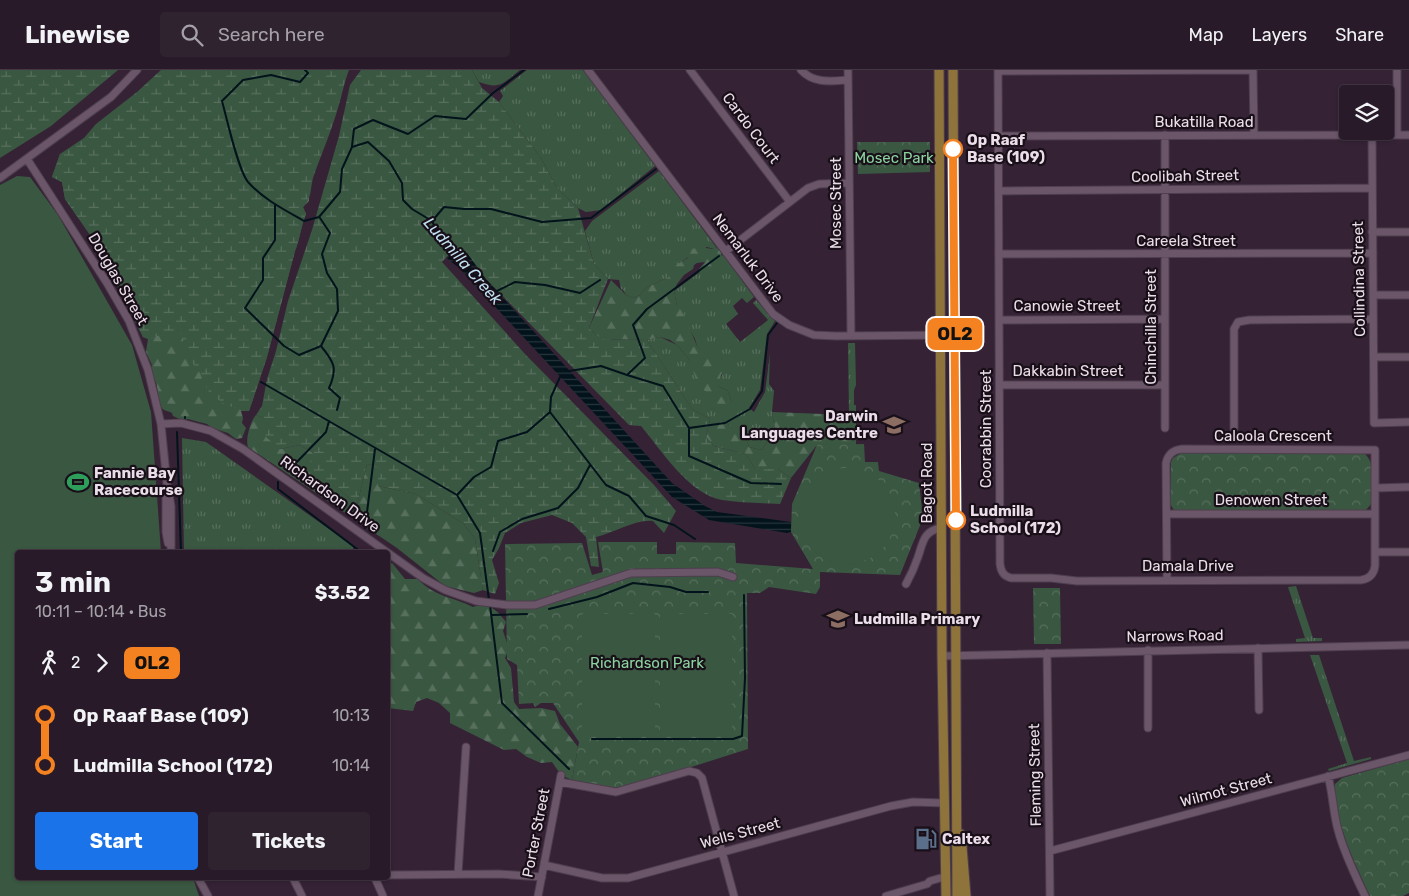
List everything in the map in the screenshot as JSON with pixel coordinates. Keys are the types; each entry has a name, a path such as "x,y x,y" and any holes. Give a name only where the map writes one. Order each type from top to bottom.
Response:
{"main road":[{"name":"Bagot Road","path":"939,70 942,656 944,877 946,896"},
{"name":"Bagot Road","path":"953,70 957,896"},
{"name":"Bagot Road","path":"958,812 966,896"}],"street":[{"path":"0,178 111,97 137,70"},
{"name":"Nemarluk Drive","path":"588,70 773,314 780,320 801,331 814,335 955,335"},
{"name":"Cardo Court","path":"690,70 790,202"},
{"path":"801,70 812,79 818,81 848,80"},
{"name":"Mosec Street","path":"848,70 850,336"},
{"path":"998,71 1253,70 1254,135"},
{"path":"1397,70 1397,136"},
{"name":"Coorabbin Street","path":"998,71 1000,564 1005,576"},
{"name":"Chinchilla Street","path":"1165,135 1166,428"},
{"name":"Bukatilla Road","path":"1397,136 1409,135"},
{"name":"Bukatilla Road","path":"999,136 1339,136"},
{"name":"Collindina Street","path":"1372,140 1374,423 1409,422"},
{"name":"Douglas Street","path":"27,159 107,283 129,321 148,370 161,424 167,484 166,524 170,550"},
{"path":"726,251 813,185 850,183"},
{"name":"Coolibah Street","path":"999,191 1372,188"},
{"path":"1372,232 1409,232"},
{"name":"Careela Street","path":"999,254 1372,254"},
{"path":"1373,295 1409,295"},
{"name":"Canowie Street","path":"1000,320 1165,319"},
{"name":"Caloola Crescent","path":"1234,428 1234,330 1238,322 1248,320 1373,319"},
{"path":"1374,357 1409,357"},
{"name":"Dakkabin Street","path":"1000,385 1166,385"},
{"name":"Richardson Drive","path":"161,424 181,423 219,435 243,449 384,550"},
{"name":"Caloola Crescent","path":"1167,514 1166,463 1168,456 1172,452 1182,449 1375,450 1375,488"},
{"path":"1409,487 1375,488 1376,552 1409,552"},
{"path":"1167,514 1167,580"},
{"name":"Denowen Street","path":"1167,514 1375,514"},
{"path":"906,584 919,556 922,540 934,529 941,528"},
{"name":"Damala Drive","path":"1005,576 1011,578 1051,578 1077,581 1361,580 1370,576 1375,569 1376,552"},
{"name":"Richardson Drive","path":"390,554 423,578 445,590 476,601 508,605 535,605 631,573 718,572 733,577"},
{"name":"Narrows Road","path":"942,656 1409,645"},
{"path":"1258,648 1259,710"},
{"path":"1148,650 1148,728"},
{"name":"Fleming Street","path":"1047,654 1050,896"},
{"path":"458,874 466,747"},
{"name":"Wilmot Street","path":"1050,851 1409,754"},
{"name":"Porter Street","path":"538,896 561,778 616,792 689,771 697,773 702,778 722,852"},
{"path":"1328,776 1337,829 1346,856 1365,896"},
{"name":"Wells Street","path":"544,865 602,878 621,879 900,804 914,802 944,804"},
{"path":"722,852 734,896"},
{"path":"390,875 499,874 542,877"},
{"path":"886,896 944,877"},
{"path":"199,880 207,896"},
{"path":"294,880 302,896"},
{"path":"376,880 383,896"}],"green space":[{"path":"0,70 118,70 51,126 0,158"},
{"path":"161,70 349,70 335,117 313,178 309,197 303,207 306,214 267,357 249,411 224,404 211,394 203,382 200,372 193,364 191,352 184,345 182,334 166,333 149,339 143,337 100,249 65,199 62,182 52,177 60,154 84,138 96,124 137,92"},
{"path":"361,70 472,70 482,88 499,102 541,158 557,188 578,208 594,264 608,279 589,328 601,339 647,340 692,409 710,419 706,437 714,446 746,454 755,469 778,469 791,478 780,504 722,500 699,490 667,459 641,426 629,425 485,278 467,253 455,248 442,262 525,354 654,485 676,511 664,533 653,521 646,521 596,537 599,567 591,566 586,537 572,523 552,515 521,523 505,533 492,560 499,583 495,594 483,590 475,539 464,524 416,494 378,486 378,466 367,464 357,505 340,490 308,468 313,453 300,445 280,449 266,437 264,418 256,415 262,406 267,379 288,301 312,230 339,136 350,85"},
{"path":"472,70 520,70 505,82 492,85 479,82"},
{"path":"527,70 583,70 655,166 601,210 586,212 578,208 557,188 541,158 499,102 503,96 500,91"},
{"path":"305,111 309,201 303,207 306,214 267,357 249,411 241,411 242,423 246,428 242,438 236,439 228,433 212,428 207,424 188,419 182,420 162,408 151,369 152,365 146,352 148,339 143,337 100,249 65,199 62,182 52,177 60,154"},
{"name":"Mosec Park","path":"857,142 930,142 930,172 858,174"},
{"path":"659,171 716,247 714,249 707,247 691,256 675,267 669,277 647,287 640,295 633,298 626,295 621,289 619,280 608,279 594,264 585,231 592,221"},
{"name":"Fannie Bay Racecourse","path":"17,176 30,177 58,215 132,345 151,412 161,550 15,550 15,880 194,880 199,896 0,896 0,185"},
{"path":"699,247 713,249 716,247 720,251 722,256 716,276 714,279 703,278 700,275 699,269 705,262 697,263 693,269 684,275 674,291 677,306 683,312 697,346 707,356 715,358 723,368 718,386 728,391 732,403 731,411 721,412 718,405 710,401 708,393 699,387 688,358 670,340 660,337 647,340 601,339 589,328 611,280 626,295 633,298 640,295 647,287 669,277 671,268 688,258 692,249"},
{"path":"723,255 754,297 747,303 742,298 733,306 738,314 726,324 740,342 768,320 753,303 756,300 775,321 767,334 760,390 749,408 754,412 765,392 770,354 769,384 774,391 772,412 775,429 762,450 749,447 743,431 730,426 722,419 710,419 692,409 647,340 660,337 677,345 688,358 692,367 732,403 728,391 718,386 718,381 722,375 697,346 677,306 674,291"},
{"path":"848,343 855,343 856,385 854,405 856,405 856,445 851,445"},
{"path":"772,412 849,415 851,418 851,445 817,445 791,478 778,469 755,469 746,454 714,446 706,437 710,419 722,419 730,426 735,426 741,430 749,447 762,450 775,429"},
{"path":"256,415 264,418 280,449 300,445 313,453 340,490 357,505 367,464 378,466 378,486 416,494 464,524 475,539 483,590 474,593 445,586 397,548 248,447 249,430"},
{"path":"182,438 206,442 353,546 353,550 184,550"},
{"name":"Richardson Park","path":"864,444 865,462 878,462 879,471 919,483 923,518 900,575 820,572 820,587 816,594 769,587 760,593 747,593 748,749 615,788 572,780 579,742 553,703 541,703 535,707 533,703 519,704 517,665 507,659 505,544 582,543 592,575 603,572 598,542 657,542 657,554 676,554 676,542 735,543 736,563 813,569 791,532 792,504 817,445"},
{"path":"1360,451 1369,460 1373,474 1372,503 1366,510 1181,511 1174,510 1170,504 1171,462 1173,458 1181,453"},
{"path":"847,468 865,472 881,482 891,498 895,516 891,534 881,550 865,560 847,564 829,560 813,550 803,534 799,516 803,498 813,482 829,472"},
{"path":"392,563 405,579 418,579 437,593 473,607 488,606 503,618 506,622 503,631 509,649 505,658 511,668 514,702 519,709 541,708 555,711 560,724 578,747 572,780 561,775 552,762 541,763 527,757 516,749 504,750 450,723 450,713 439,703 427,698 416,702 413,711 390,708 390,564"},
{"path":"1296,586 1313,638 1322,638 1322,641 1296,642 1296,639 1305,638 1288,587"},
{"path":"1033,588 1060,588 1061,644 1034,644"},
{"path":"582,614 655,614 655,732 582,732"},
{"path":"660,614 732,614 732,732 660,732"},
{"path":"1310,655 1319,655 1354,761 1371,757 1371,759 1329,771 1328,769 1347,763"},
{"path":"1409,759 1409,893 1403,896 1370,896 1346,842 1338,813 1335,784 1342,778"}],"water":[{"path":"455,253 467,253 485,278 672,483 717,512 791,522 791,532 787,533 709,520 672,497 460,269 447,258"}],"waterway":[{"name":"Ludmilla Creek","path":"305,70 308,73 300,82 271,75 243,80 222,101 240,167 248,182 267,199 304,221 319,217 340,192 342,169 352,147 368,142 389,161 402,183 403,200 412,209 432,221 440,237 455,254"},
{"path":"352,146 354,129 373,120 408,134 435,116 466,119 493,93 524,70"},
{"path":"433,220 444,207 491,209 542,222 591,218 656,169"},
{"path":"275,205 275,240 263,258 263,280 245,308 284,346 299,355 321,346 338,311 337,289 327,273 322,254 330,233 320,218"},
{"path":"569,371 601,366 627,375 645,358 633,325 647,309 719,256"},
{"path":"495,292 515,282 545,285 580,293 600,280"},
{"path":"627,375 663,386 689,428 725,423 750,409 762,391 768,335 777,323"},
{"path":"321,346 332,361 334,370 329,388 340,398 337,410"},
{"path":"457,495 474,477 491,467 498,441 527,432 550,412 551,397 560,377"},
{"path":"261,382 457,495 480,533 489,600"},
{"path":"550,412 606,485 629,496 646,516 674,525 695,539"},
{"path":"290,469 326,432 329,421"},
{"path":"689,429 689,456 751,483 781,484"},
{"path":"177,432 181,550"},
{"path":"365,528 375,449"},
{"path":"493,551 500,532 522,519 558,508 578,488 590,465"},
{"path":"278,482 278,489 358,550"},
{"path":"549,609 597,597 633,583 670,587 686,592 708,592"},
{"path":"592,739 733,739 742,736 745,678 744,595"},
{"path":"490,605 502,703 569,769"},
{"path":"492,615 527,614"}],"bus line":[{"name":"OL2","path":"953,149 956,520"}],"place":[{"name":"Op Raaf Base (109)","path":"953,149"},
{"name":"Darwin Languages Centre","path":"894,425"},
{"name":"Fannie Bay Racecourse","path":"78,482"},
{"name":"Ludmilla School (172)","path":"956,520"},
{"name":"Ludmilla Primary","path":"838,619"},
{"name":"Caltex","path":"926,839"}]}
